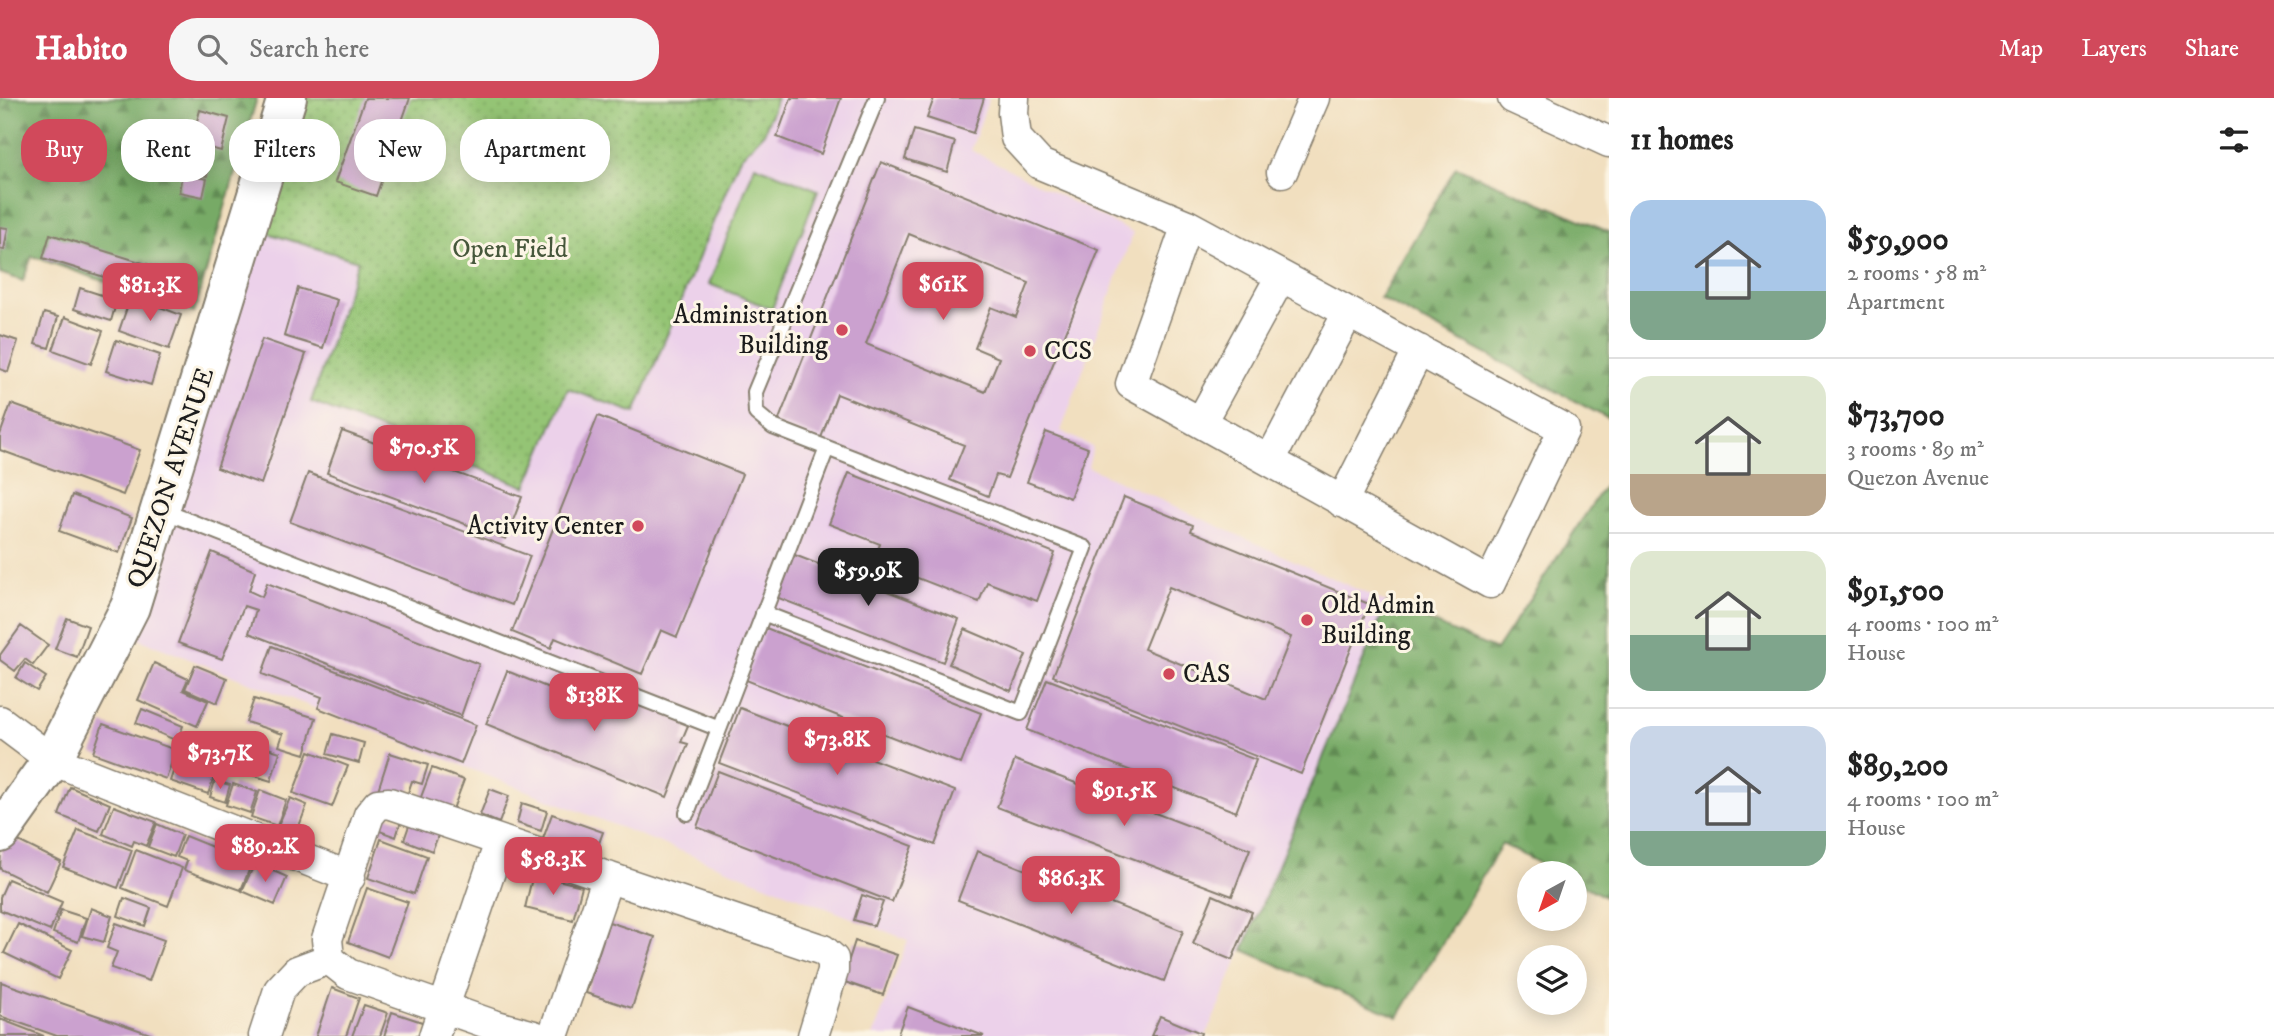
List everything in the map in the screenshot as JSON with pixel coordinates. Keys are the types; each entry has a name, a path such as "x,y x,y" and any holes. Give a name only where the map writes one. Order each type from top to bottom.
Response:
{"main road":[{"name":"QUEZON AVENUE","path":"0,833 52,760 130,607 287,98"}],"street":[{"path":"1014,98 1016,138 1040,164 1187,225 1280,278 1564,429 1490,583 1131,384 1187,225"},
{"path":"1282,172 1314,98"},
{"path":"1513,98 1609,142"},
{"path":"1201,422 1280,278"},
{"path":"1270,460 1348,313"},
{"path":"1342,502 1419,350"},
{"path":"0,721 52,760 351,877"},
{"path":"534,1036 439,1022 348,974 329,959 327,939 351,877 369,815 378,804 389,803 823,950 833,960 833,971 813,1036"},
{"path":"439,1022 500,842"},
{"path":"553,1036 608,877"},
{"path":"264,1036 279,990 297,971 329,959"}],"lane":[{"path":"763,613 1021,713 1085,548 773,427 756,413 755,392 877,98"},
{"path":"687,813 827,448"},
{"path":"161,510 718,728"}],"shaded area":[{"path":"302,98 989,98 971,150 1133,233 1061,431 1093,447 1088,467 1387,603 1206,1036 873,1036 908,940 136,638 276,182 340,182 340,119 296,119"}],"green space":[{"path":"0,98 257,98 251,119 229,119 229,182 232,182 194,313 32,256 23,281 0,273"},
{"name":"Open Field","path":"302,98 777,98 764,133 739,159 635,413 568,389 526,487 311,402 358,261 261,231 276,182 340,182 340,119 296,119"},
{"path":"755,165 818,190 772,309 709,284"},
{"path":"1456,167 1609,232 1609,419 1380,298"},
{"path":"1609,479 1609,899 1587,887 1587,861 1535,861 1502,844 1398,1017 1243,950 1387,603 1496,650"}],"building":[{"path":"365,98 410,98 403,119 358,119"},
{"path":"791,98 841,98 821,154 777,137"},
{"path":"934,98 984,98 973,133 927,118"},
{"path":"200,110 229,118 221,151 215,149 215,119 198,119"},
{"path":"354,129 354,182 381,182 376,196 335,182 340,182 340,168"},
{"path":"914,130 955,142 947,172 905,159"},
{"name":"Administration Building","path":"881,162 1099,250 1007,478 996,475 988,496 950,480 964,445 837,394 821,438 778,422","holes":["909,234 1029,283 1016,317 991,307 975,348 999,358 985,392 866,344"]},
{"path":"181,182 206,182 203,197 179,192"},
{"path":"0,227 8,228 4,250 0,249"},
{"path":"50,234 182,275 175,299 43,258"},
{"path":"80,288 117,300 111,321 74,309"},
{"path":"298,288 337,300 323,348 284,336"},
{"path":"131,296 181,315 169,349 119,331"},
{"path":"44,313 58,317 49,348 35,344"},
{"path":"65,317 103,331 91,364 53,350"},
{"path":"0,335 18,341 8,372 0,369"},
{"path":"262,339 306,354 261,484 217,468"},
{"path":"116,340 160,355 151,385 106,371"},
{"path":"11,404 140,450 123,495 0,450 0,435"},
{"name":"Activity Center","path":"598,416 742,474 677,637 661,630 642,674 555,638 551,648 512,632"},
{"path":"342,431 522,497 506,539 327,473"},
{"path":"1046,432 1088,448 1070,498 1027,482"},
{"path":"308,473 530,556 512,605 290,522"},
{"path":"849,473 1055,553 1037,601 987,582 979,602 874,561 880,544 829,524"},
{"path":"72,495 132,518 119,553 59,531"},
{"name":"Old Admin Building","path":"1124,497 1193,525 1191,531 1369,604 1301,774 1053,676","holes":["1169,587 1291,637 1266,699 1144,649"]},
{"path":"212,552 255,571 249,591 262,597 267,583 479,664 461,716 249,633 256,610 244,606 222,659 178,643"},
{"path":"792,554 959,619 943,662 776,597"},
{"path":"67,618 88,626 77,657 55,649"},
{"path":"21,626 48,645 33,665 25,659 15,671 0,660 0,655"},
{"path":"766,628 981,713 961,764 746,680"},
{"path":"965,629 1026,655 1011,691 949,664"},
{"path":"272,646 476,725 461,764 318,708 322,697 262,674"},
{"path":"25,663 46,677 37,691 16,678"},
{"path":"154,663 188,679 183,690 208,701 197,726 138,700"},
{"path":"195,665 227,678 217,703 185,689"},
{"path":"507,671 620,717 628,698 689,723 681,742 688,744 667,797 486,724"},
{"path":"1047,679 1256,760 1236,812 1027,730"},
{"path":"254,699 316,718 305,754 279,746 283,734 246,722"},
{"path":"740,708 955,791 935,845 719,763"},
{"path":"142,709 183,726 177,741 136,723"},
{"path":"103,724 176,750 166,779 93,753"},
{"path":"223,734 280,752 271,781 214,763"},
{"path":"333,734 364,743 359,763 327,754"},
{"path":"309,751 348,766 332,807 293,793"},
{"path":"390,753 428,765 422,784 412,781 404,805 376,796"},
{"path":"1015,760 1250,849 1232,896 997,807"},
{"path":"177,761 215,774 208,794 170,781"},
{"path":"432,768 464,780 450,817 418,805"},
{"path":"718,771 913,846 892,902 697,827"},
{"path":"215,781 230,785 225,802 210,797"},
{"path":"233,784 257,792 250,813 226,805"},
{"path":"70,787 110,804 99,831 59,815"},
{"path":"490,789 509,796 499,823 480,815"},
{"path":"260,790 286,800 277,826 251,817"},
{"path":"290,798 307,805 296,834 278,826"},
{"path":"522,803 547,811 541,831 517,823"},
{"path":"114,806 156,822 146,846 134,841 132,846 103,834"},
{"path":"382,814 401,821 396,837 377,830"},
{"path":"552,814 603,832 594,857 543,839"},
{"path":"411,820 440,831 432,851 404,840"},
{"path":"157,824 182,835 174,857 148,847"},
{"path":"78,830 132,850 118,888 63,867"},
{"path":"2,833 61,862 47,892 0,869"},
{"path":"185,836 252,863 241,890 184,870 187,861 177,857"},
{"path":"381,839 427,856 414,894 368,878"},
{"path":"136,850 182,868 168,906 122,888"},
{"path":"977,851 1183,931 1164,981 958,900"},
{"path":"255,863 287,877 275,905 242,891"},
{"path":"533,874 582,886 573,920 525,908"},
{"path":"8,879 62,902 50,931 0,910 0,897"},
{"path":"367,888 408,902 388,957 348,942"},
{"path":"862,895 883,902 874,926 854,920"},
{"path":"1213,895 1252,912 1232,960 1193,944"},
{"path":"124,898 151,908 145,926 118,916"},
{"path":"91,908 112,916 104,942 82,936"},
{"path":"61,910 86,918 78,942 53,933"},
{"path":"609,922 655,937 632,1008 586,993"},
{"path":"116,923 164,940 149,981 111,968 117,952 107,948"},
{"path":"18,924 72,950 58,979 4,953"},
{"path":"855,941 897,955 883,995 842,981"},
{"path":"1,982 156,1036 57,1036 0,1016"},
{"path":"332,988 359,998 346,1036 316,1036"},
{"path":"364,1005 388,1013 380,1036 352,1036"},
{"path":"908,1007 984,1036 897,1036"},
{"path":"392,1012 425,1023 421,1036 384,1036"},
{"path":"1160,1016 1201,1033 1200,1036 1151,1036"},
{"path":"0,1019 44,1036 0,1036"}],"place":[{"name":"Administration Building","path":"842,330"},
{"name":"CCS","path":"1030,351"},
{"name":"Activity Center","path":"638,526"},
{"name":"Old Admin Building","path":"1307,620"},
{"name":"CAS","path":"1169,674"}]}
